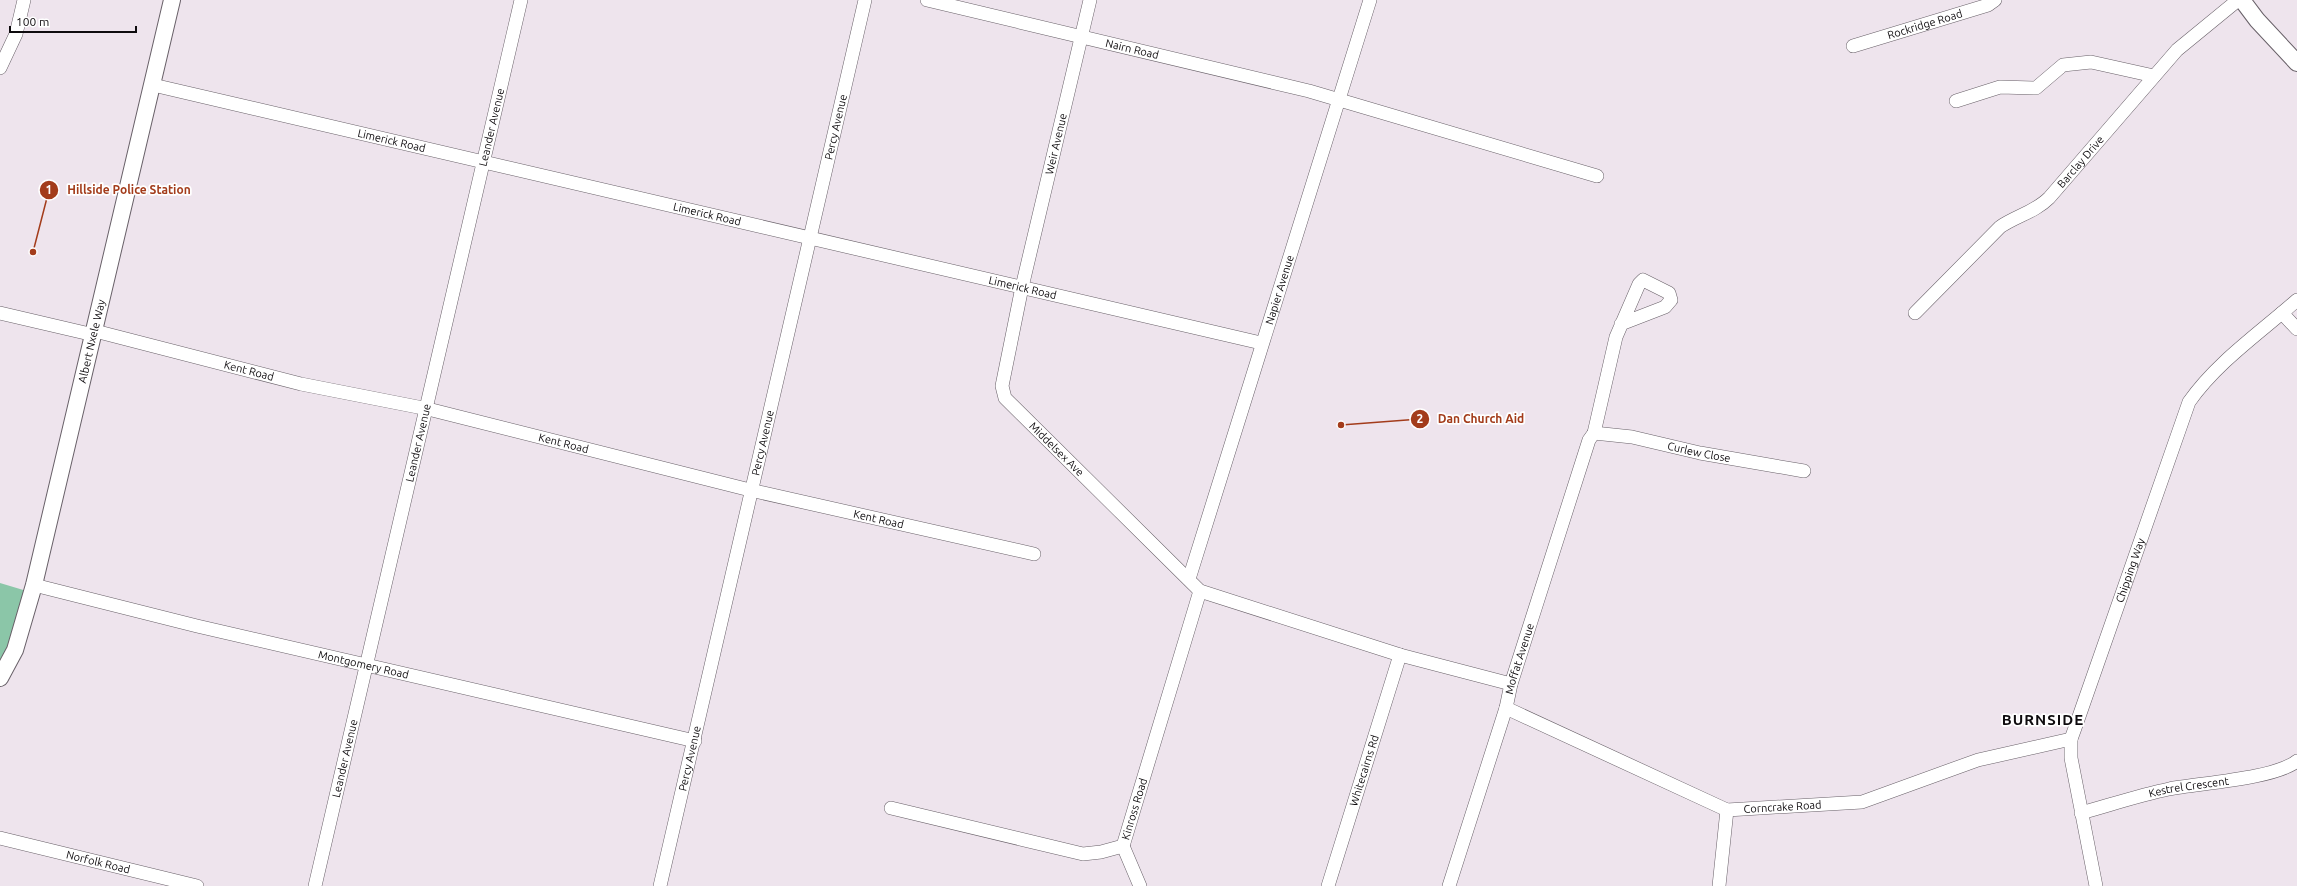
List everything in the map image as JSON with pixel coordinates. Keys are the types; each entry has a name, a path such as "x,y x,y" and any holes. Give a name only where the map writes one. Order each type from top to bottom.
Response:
{"main road":[{"name":"Albert Nxele Way","path":"0,678 15,650 34,585 172,0"},
{"path":"2242,0 2297,63"}],"street":[{"path":"2,62 16,34 24,0"},
{"name":"Leander Avenue","path":"315,886 366,664 428,409 521,0"},
{"name":"Percy Avenue","path":"660,886 695,741 750,490 811,239 865,0"},
{"name":"Nairn Road","path":"927,0 1082,36 1337,99 1597,176"},
{"name":"Weir Avenue","path":"1022,287 1090,0"},
{"name":"Napier Avenue","path":"1189,579 1337,99 1370,0"},
{"name":"Rockridge Road","path":"1853,46 1988,5 1994,0"},
{"name":"Barclay Drive","path":"1915,313 2000,227 2009,221 2034,210 2049,198 2177,50 2238,0"},
{"path":"1956,100 2000,87 2036,88 2066,64 2095,62 2154,76"},
{"name":"Limerick Road","path":"153,85 1261,343"},
{"name":"Middelsex Ave","path":"1022,287 1002,386 1005,398 1200,591"},
{"name":"Chipping Way","path":"2096,886 2071,758 2071,740 2189,402 2198,390 2234,355 2297,300"},
{"name":"Kent Road","path":"0,313 94,333 301,384 428,409 750,490 1034,554"},
{"path":"2282,313 2297,329"},
{"name":"Moffat Avenue","path":"1449,886 1506,708 1511,684 1589,440 1594,433 1616,337 1621,324"},
{"name":"Curlew Close","path":"1594,433 1632,437 1700,453 1804,471"},
{"name":"Montgomery Road","path":"34,585 695,741"},
{"path":"1200,591 1400,655 1511,684"},
{"name":"Kinross Road","path":"891,808 1083,854 1101,852 1123,846 1200,591"},
{"name":"Whitecairns Rd","path":"1328,886 1400,655"},
{"name":"Corncrake Road","path":"1506,708 1726,810 1862,802 1978,760 2071,740"},
{"name":"Kestrel Crescent","path":"2081,813 2168,789 2257,775 2287,766 2297,761"},
{"path":"1719,886 1726,810"},
{"name":"Norfolk Road","path":"0,838 197,886"},
{"path":"1123,846 1140,886"}],"green space":[{"path":"0,583 30,592 0,672"}],"place":[{"name":"Hillside Police Station","path":"33,252"},
{"name":"Dan Church Aid","path":"1341,425"}],"district":[{"name":"BURNSIDE","path":"2043,720"}]}
